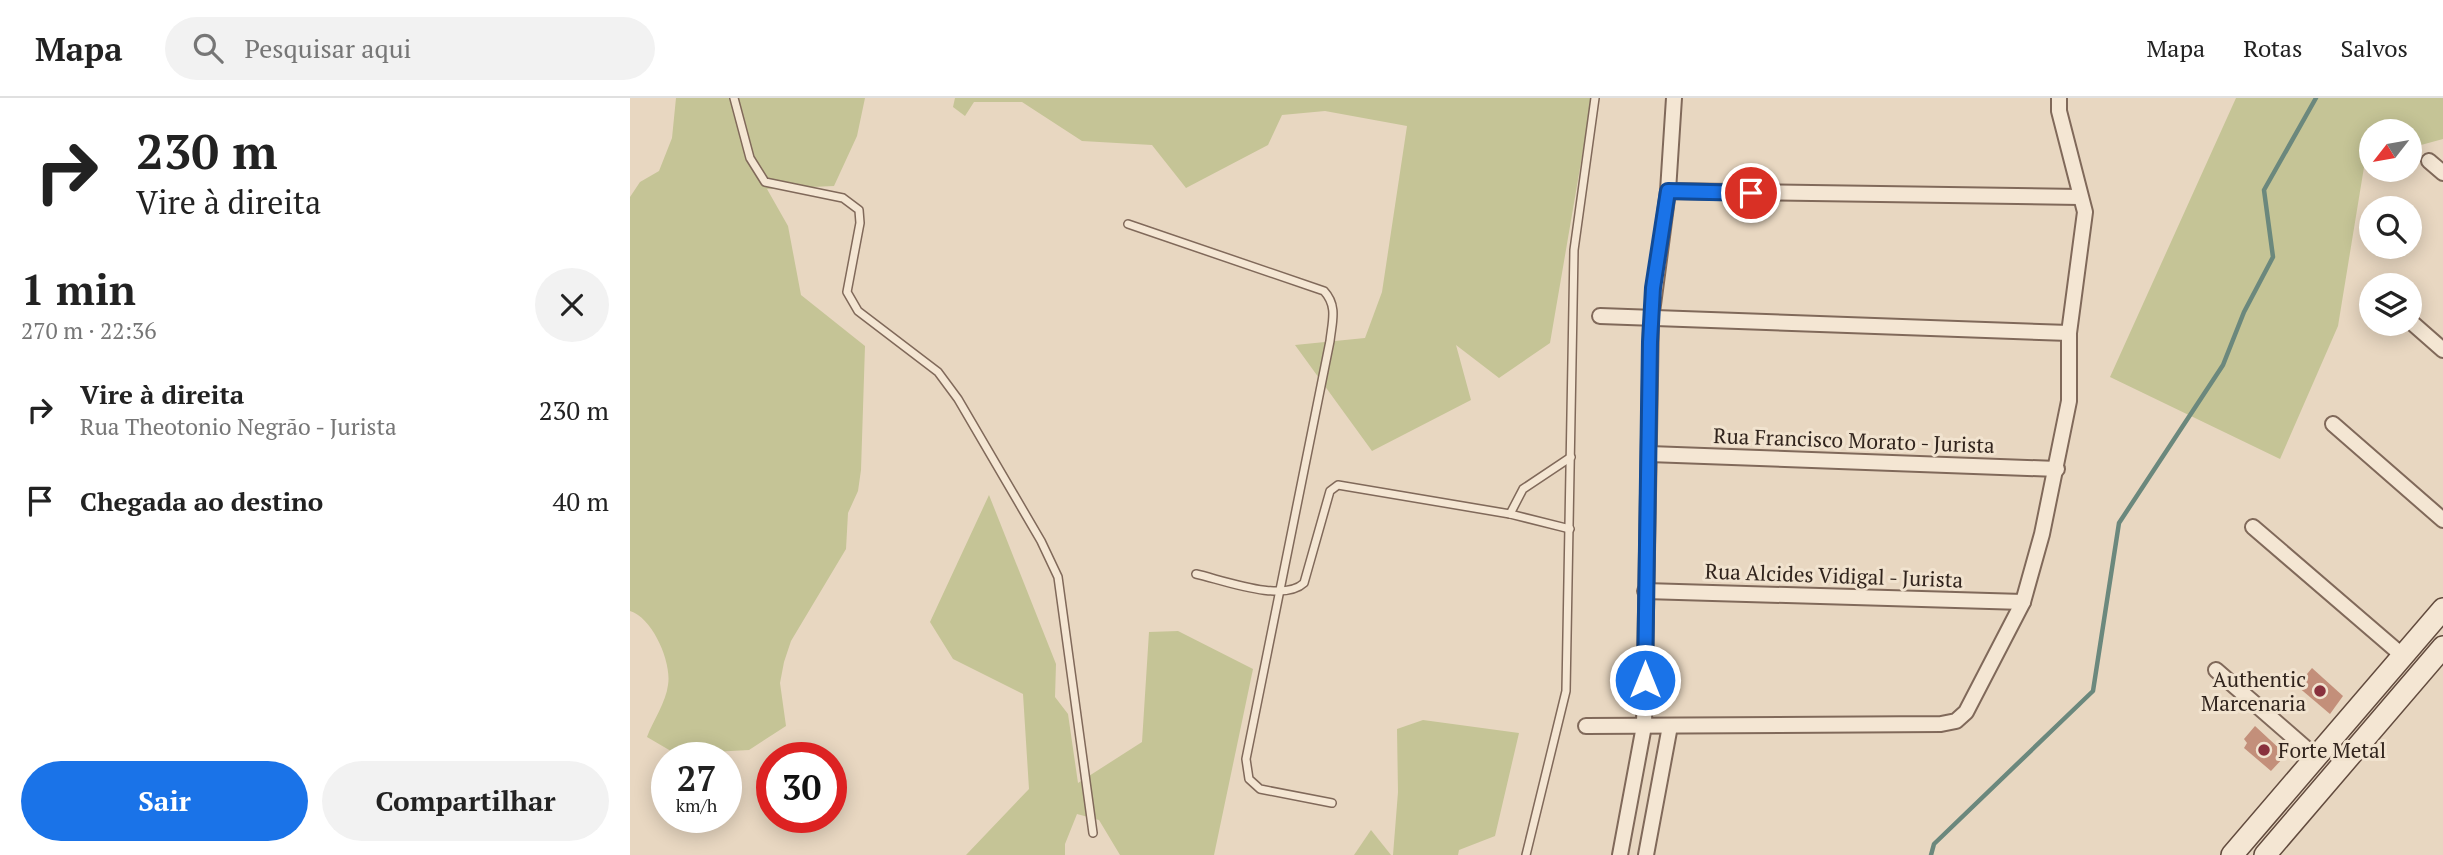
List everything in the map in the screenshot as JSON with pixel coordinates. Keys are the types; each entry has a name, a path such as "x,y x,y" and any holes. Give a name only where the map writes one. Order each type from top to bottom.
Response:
{"street":[{"path":"1620,855 1644,726 1651,320 1668,191 1674,98"},
{"path":"1586,726 1941,724 1956,721 1966,712 2022,602 2057,469 2069,401 2069,333 2085,212 2059,111 2059,98"},
{"path":"2429,161 2443,173"},
{"path":"1668,191 2080,197"},
{"path":"1600,316 1651,320 2069,333"},
{"path":"2422,332 2443,350"},
{"path":"2333,424 2443,520"},
{"name":"Rua Francisco Morato - Jurista","path":"1649,454 2057,469"},
{"path":"2253,527 2403,656"},
{"name":"Rua Alcides Vidigal - Jurista","path":"1645,591 2022,602"},
{"path":"2232,855 2443,609"},
{"path":"2265,855 2443,647"},
{"path":"2216,670 2316,757"},
{"path":"1646,855 1670,726"}],"lane":[{"path":"734,98 750,158 765,182 843,198 859,210 860,223 847,292 858,311 938,372 958,399 1041,541 1058,577 1093,833"},
{"path":"1526,855 1566,691 1574,250 1595,98"},
{"path":"1128,224 1324,292 1332,299 1334,308 1330,341 1246,759 1249,779 1260,789 1332,803"},
{"path":"1510,514 1523,489 1571,457"},
{"path":"1196,575 1278,592 1296,590 1304,583 1330,491 1338,485 1510,514 1570,529"}],"shaded area":[{"path":"676,98 865,98 857,136 834,186 767,189 788,226 801,295 865,346 861,470 858,491 848,513 846,549 791,641 780,683 786,726 761,742 756,742 756,745 749,750 742,750 742,742 656,742 647,737 665,698 668,685 667,665 653,632 646,622 630,611 630,197 640,182 659,171 672,138"},
{"path":"955,98 1592,98 1550,343 1499,378 1456,345 1471,400 1372,451 1295,345 1365,338 1382,292 1407,126 1325,111 1282,115 1268,145 1186,188 1152,145 1082,141 1022,102 974,102 965,116 953,107"},
{"path":"2236,98 2443,98 2443,139 2422,145 2422,119 2359,119 2359,182 2362,182 2338,326 2280,459 2110,377"},
{"path":"989,495 1056,664 1055,697 1068,714 1078,783 1142,742 1149,632 1178,631 1253,669 1214,855 1120,855 1099,820 1077,814 1065,844 1065,855 966,855 1029,789 1023,694 953,659 930,622"},
{"path":"1423,720 1519,733 1495,836 1459,850 1458,855 1393,855 1398,792 1397,729"},
{"path":"1371,830 1391,855 1354,855"}],"building":[{"name":"Authentic Marcenaria","path":"2312,668 2343,696 2330,714 2297,686"},
{"name":"Forte Metal","path":"2255,726 2283,752 2284,757 2271,771 2244,748 2247,743 2244,739"}],"waterway":[{"path":"1931,855 1934,844 2093,691 2119,523 2223,365 2244,312 2273,257 2264,190 2316,98"}],"place":[{"name":"Authentic Marcenaria","path":"2320,691"},
{"name":"Forte Metal","path":"2264,750"}],"route":[{"path":"1645,680 1650,342 1653,288 1668,191 1751,193"}]}
